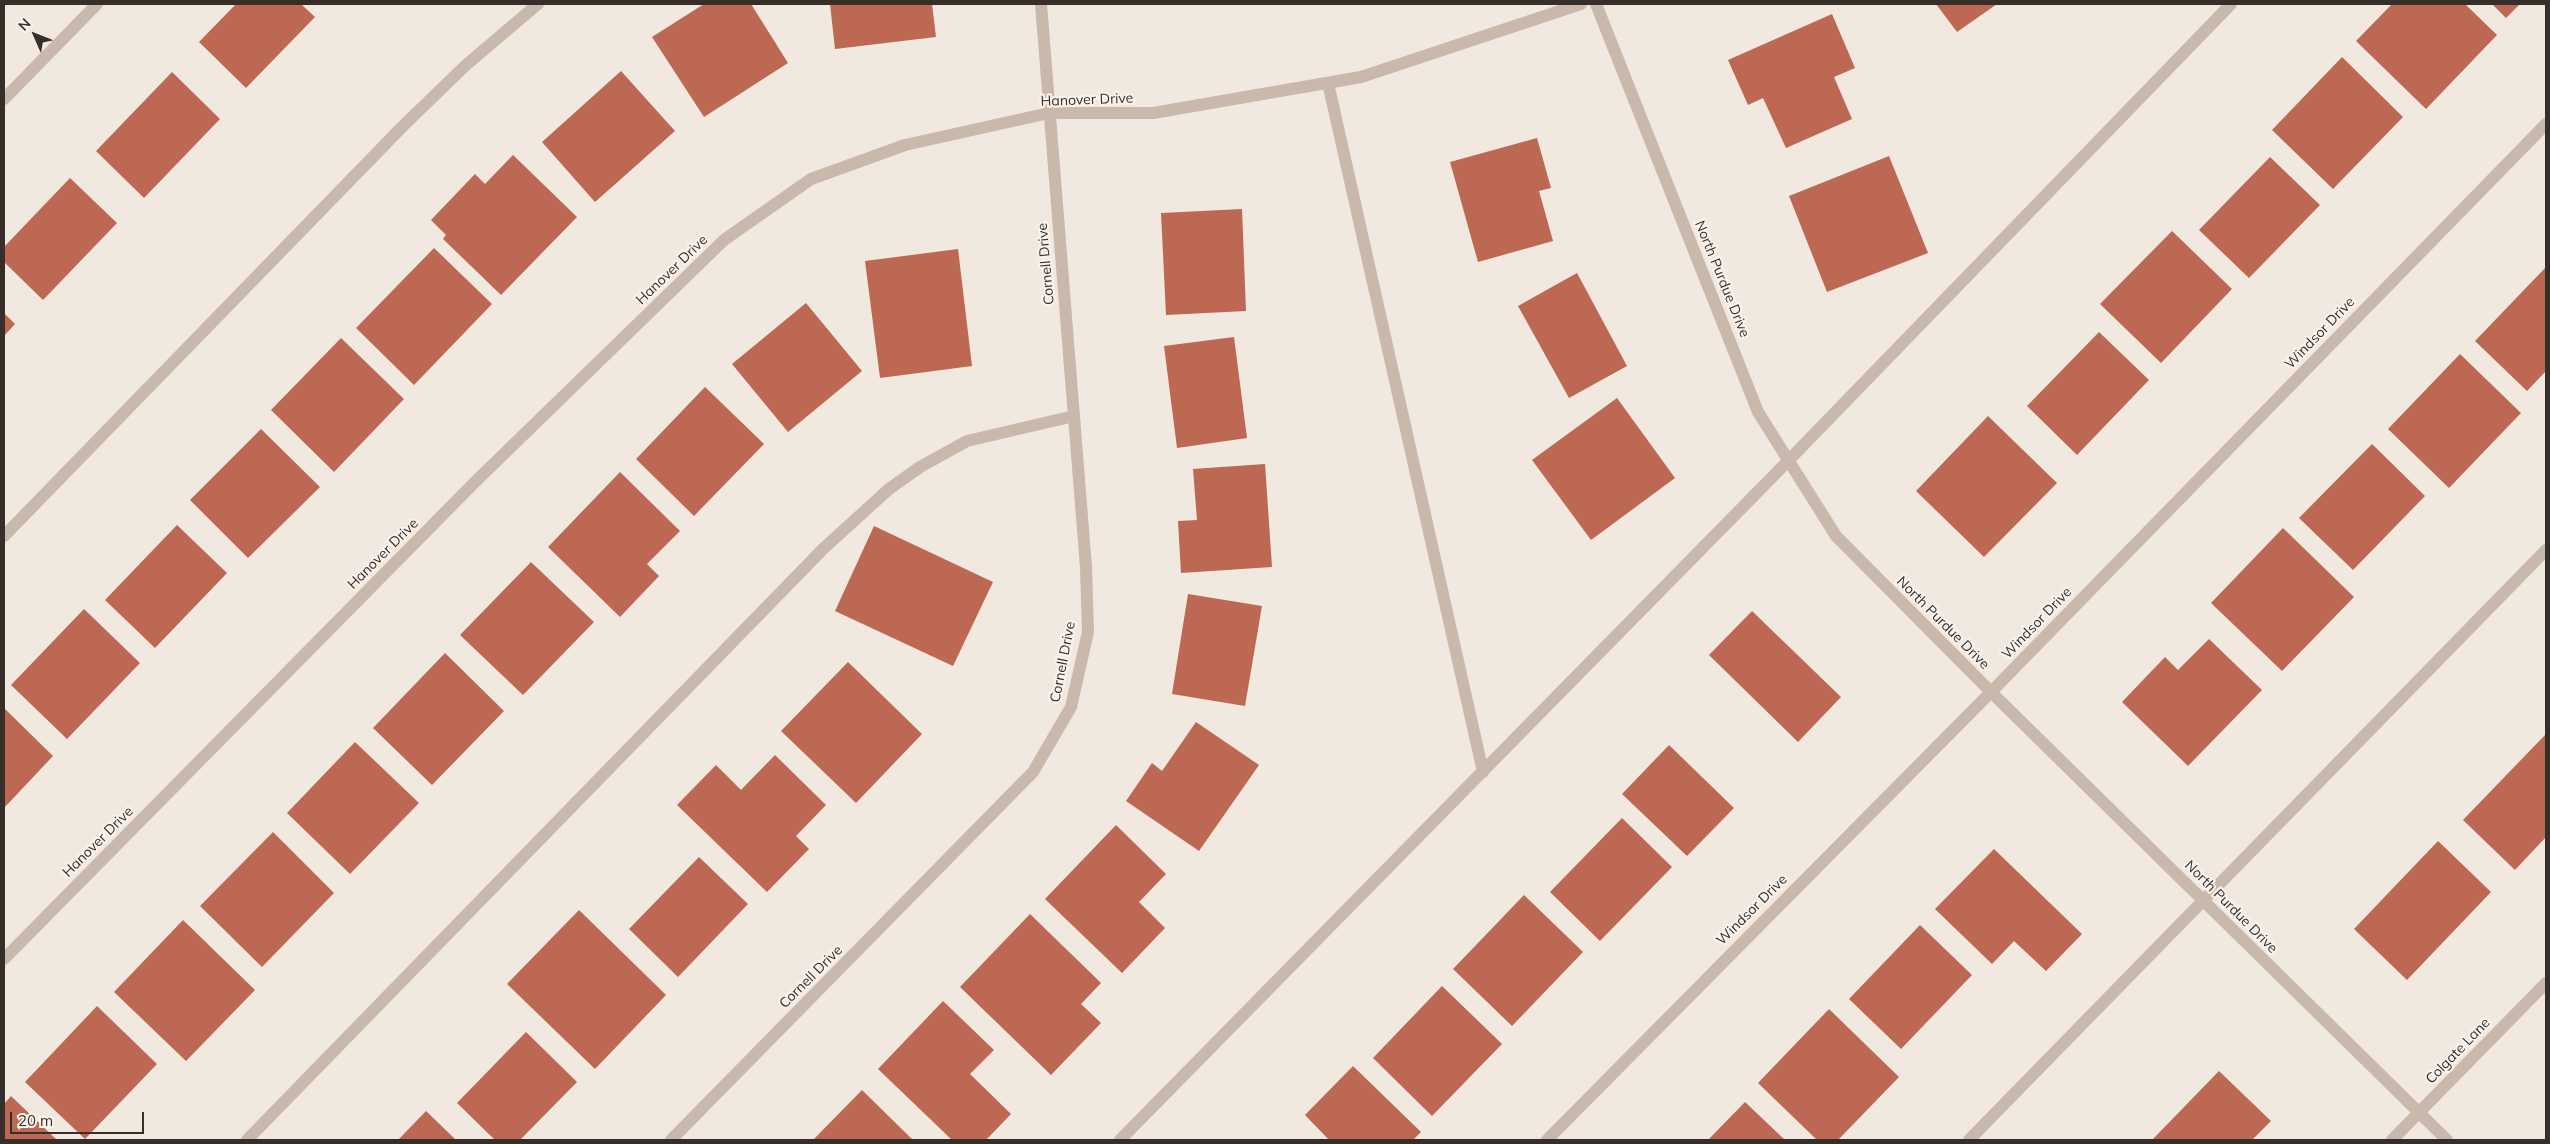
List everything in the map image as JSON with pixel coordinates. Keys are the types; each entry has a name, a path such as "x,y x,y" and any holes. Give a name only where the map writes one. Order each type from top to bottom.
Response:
{"street":[{"path":"4,99 97,4"},
{"path":"4,536 403,126 466,65 538,4"},
{"name":"Cornell Drive","path":"671,1140 1033,772 1072,708 1088,632 1086,567 1041,4"},
{"name":"Hanover Drive","path":"4,959 475,482 724,240 811,179 905,145 1049,113 1153,112 1361,77 1581,4"},
{"name":"North Purdue Drive","path":"1596,4 1758,412 1836,536 1990,692 2447,1140"},
{"path":"1120,1140 1789,460 2231,4"},
{"path":"1328,83 1483,772"},
{"name":"Windsor Drive","path":"1547,1140 1990,692 2546,124"},
{"path":"247,1140 824,548 889,490 920,467 967,442 1074,416"},
{"path":"1969,1140 2546,550"},
{"name":"Colgate Lane","path":"2392,1140 2546,982"}],"building":[{"path":"236,4 301,4 315,17 246,88 199,42"},
{"path":"704,4 751,4 788,63 704,117 652,37"},
{"path":"830,4 932,4 936,37 835,49"},
{"path":"1936,4 1997,4 1957,32"},
{"path":"2392,4 2465,4 2497,35 2426,109 2356,41"},
{"path":"2492,4 2520,4 2506,18"},
{"path":"1832,14 1855,68 1834,77 1852,119 1786,148 1763,98 1748,105 1728,60"},
{"path":"2342,57 2403,117 2333,189 2272,130"},
{"path":"621,71 675,131 595,202 542,142"},
{"path":"172,72 220,119 144,198 96,151"},
{"path":"1537,138 1551,188 1539,191 1553,241 1478,262 1450,162"},
{"path":"513,155 577,217 501,295 443,239 446,235 431,220 475,174 485,184"},
{"path":"1889,156 1928,253 1827,292 1789,196"},
{"path":"2270,157 2320,205 2249,278 2199,230"},
{"path":"70,178 117,223 43,300 4,262 4,247"},
{"path":"1242,209 1246,311 1166,315 1161,213"},
{"path":"2172,231 2232,289 2161,363 2100,304"},
{"path":"434,248 492,304 414,385 356,328"},
{"path":"958,249 972,366 880,378 865,261"},
{"path":"2546,267 2546,371 2527,391 2475,341"},
{"path":"1577,273 1627,366 1569,398 1518,306"},
{"path":"806,303 862,371 788,432 732,364"},
{"path":"4,313 15,324 4,336"},
{"path":"2099,332 2149,380 2077,455 2027,406"},
{"path":"1234,337 1247,438 1177,448 1164,346"},
{"path":"341,338 404,399 334,472 271,410"},
{"path":"2460,354 2521,413 2449,488 2388,429"},
{"path":"705,387 764,444 694,516 636,459"},
{"path":"1617,398 1675,478 1591,540 1532,460"},
{"path":"1988,416 2057,483 1984,557 1916,491"},
{"path":"261,429 320,487 248,558 190,500"},
{"path":"2372,444 2425,496 2353,570 2299,518"},
{"path":"1265,464 1272,567 1181,573 1178,521 1197,520 1193,469"},
{"path":"620,472 680,531 647,564 659,576 620,617 548,547"},
{"path":"177,525 227,573 155,648 105,600"},
{"path":"874,526 993,582 953,666 835,611"},
{"path":"2283,528 2354,597 2282,671 2211,603"},
{"path":"531,562 594,622 523,695 460,635"},
{"path":"1188,594 1262,606 1245,706 1172,694"},
{"path":"84,609 140,663 67,739 11,685"},
{"path":"1752,611 1841,697 1798,742 1709,655"},
{"path":"2209,639 2262,690 2188,766 2122,702 2165,657 2178,670"},
{"path":"445,653 504,711 432,785 373,728"},
{"path":"848,662 922,734 856,803 781,731"},
{"path":"4,708 53,756 4,808"},
{"path":"1196,722 1259,765 1199,851 1126,801 1152,763 1162,771"},
{"path":"2546,734 2546,837 2515,870 2463,820"},
{"path":"355,742 419,803 350,874 287,813"},
{"path":"1669,745 1734,808 1687,856 1622,794"},
{"path":"775,755 826,805 796,836 809,849 767,892 677,805 716,765 741,790"},
{"path":"1622,818 1672,867 1600,941 1550,892"},
{"path":"1116,825 1166,874 1139,902 1165,928 1122,973 1045,899"},
{"path":"273,832 334,893 262,967 200,906"},
{"path":"2438,841 2491,892 2407,980 2354,929"},
{"path":"1994,849 2082,934 2046,971 2014,941 1992,964 1935,909"},
{"path":"699,857 748,904 678,977 629,929"},
{"path":"1524,895 1583,952 1512,1026 1453,969"},
{"path":"579,910 666,995 595,1069 507,984"},
{"path":"1030,914 1101,983 1081,1004 1101,1023 1051,1075 960,987"},
{"path":"183,920 255,990 186,1061 114,992"},
{"path":"1920,925 1972,975 1901,1049 1849,999"},
{"path":"1442,986 1502,1044 1432,1116 1373,1058"},
{"path":"943,1001 994,1050 970,1074 1011,1114 986,1140 952,1140 878,1069"},
{"path":"97,1006 157,1064 85,1139 25,1082"},
{"path":"1829,1009 1899,1077 1838,1140 1817,1140 1758,1083"},
{"path":"526,1032 577,1082 520,1140 495,1140 457,1103"},
{"path":"1353,1066 1421,1132 1413,1140 1329,1140 1305,1115"},
{"path":"2219,1071 2271,1121 2252,1140 2152,1140"},
{"path":"862,1090 913,1140 813,1140"},
{"path":"11,1096 57,1140 4,1140 4,1104"},
{"path":"1745,1102 1785,1140 1708,1140"},
{"path":"426,1111 456,1140 398,1140"}]}
